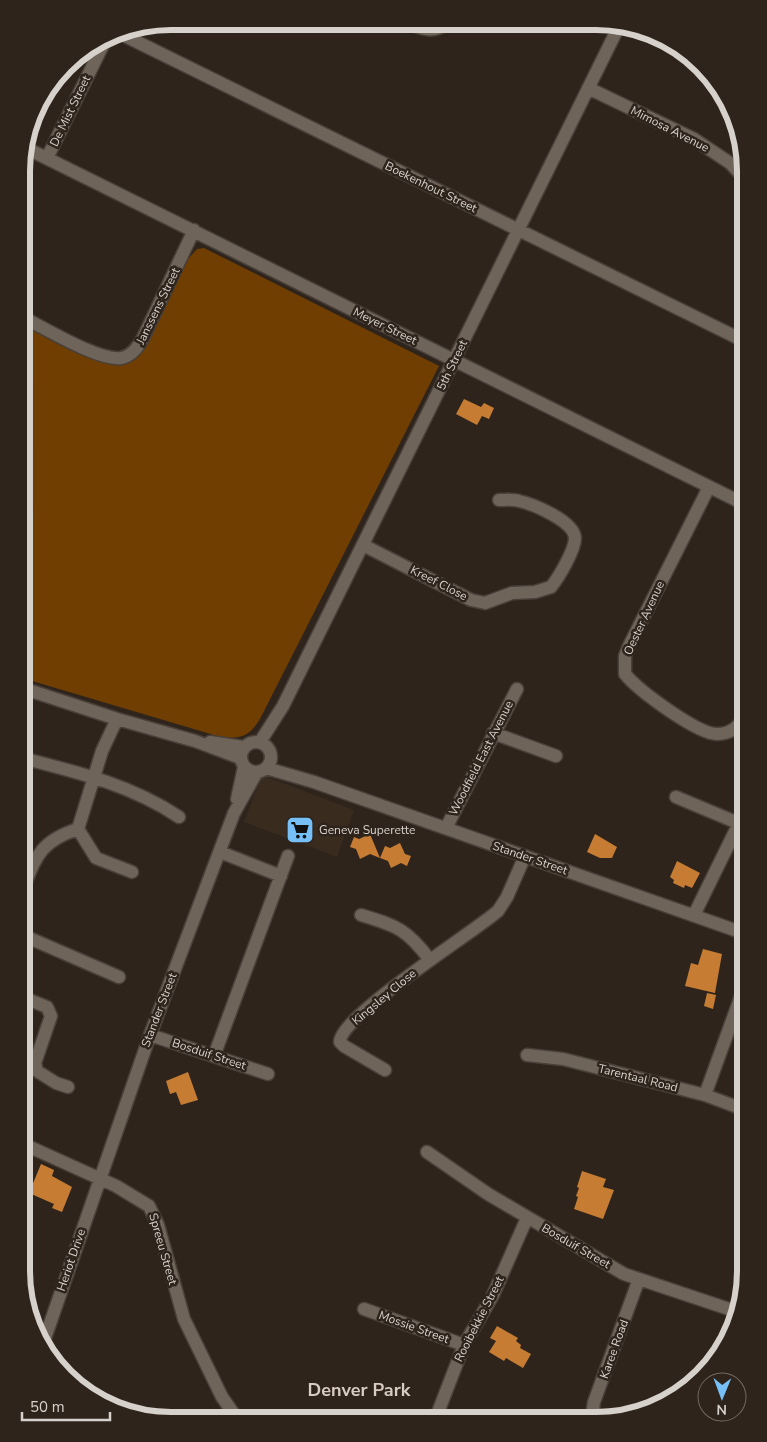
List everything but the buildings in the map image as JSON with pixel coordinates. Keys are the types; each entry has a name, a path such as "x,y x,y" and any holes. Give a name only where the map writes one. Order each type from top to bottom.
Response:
{"street":[{"name":"5th Street","path":"265,758 283,706 616,32"},
{"name":"Boekenhout Street","path":"128,37 737,338"},
{"name":"De Mist Street","path":"47,158 101,49"},
{"name":"Mimosa Avenue","path":"588,88 694,139 730,163 737,170"},
{"name":"Meyer Street","path":"32,151 737,501"},
{"name":"Janssens Street","path":"30,321 94,353 109,357 128,355 137,349 143,338 194,230"},
{"name":"Oester Avenue","path":"709,487 629,646 624,665 626,674 640,690 704,732 721,734 737,727"},
{"name":"Kreef Close","path":"363,545 471,600 485,603 512,593 535,592 551,587 574,544 573,529 568,524 534,506 517,500 499,500"},
{"name":"Woodfield East Avenue","path":"446,828 517,688"},
{"path":"30,691 243,757 265,758"},
{"path":"117,719 102,750 78,829 96,858 132,872"},
{"path":"493,733 556,756"},
{"path":"243,757 254,741 265,758"},
{"name":"Stander Street","path":"234,814 243,757"},
{"name":"Stander Street","path":"98,1179 150,1035 234,814 265,758 314,782 737,931"},
{"path":"30,760 95,777 134,791 158,803 179,817"},
{"path":"676,797 737,824"},
{"path":"694,915 737,826"},
{"path":"30,874 41,850 53,839 78,829"},
{"path":"220,852 281,876"},
{"path":"214,1056 288,856"},
{"name":"Kingsley Close","path":"385,1070 344,1046 340,1042 340,1036 360,1015 430,960 498,911 507,897 525,856"},
{"path":"361,915 404,930 430,960"},
{"path":"30,938 119,977"},
{"path":"30,1000 47,1007 51,1016 35,1063 37,1071 56,1083 68,1086"},
{"path":"705,1095 737,1009"},
{"name":"Bosduif Street","path":"150,1035 268,1074"},
{"name":"Tarentaal Road","path":"527,1055 563,1059 705,1095 737,1107"},
{"name":"Spreeu Street","path":"30,1147 141,1199 152,1210 184,1319 222,1397 232,1412"},
{"name":"Bosduif Street","path":"427,1152 488,1194 624,1274 731,1310"},
{"name":"Heriot Drive","path":"46,1335 98,1179"},
{"name":"Rooibekkie Street","path":"437,1412 464,1345 493,1295 527,1218"},
{"name":"Karee Road","path":"592,1412 594,1402 639,1279"},
{"name":"Mossie Street","path":"364,1309 464,1345"}],"shaded area":[{"path":"204,248 439,366 260,719 249,732 231,738 224,738 30,680 30,326 105,363 116,364 131,360 143,349 188,259 197,249"},
{"path":"262,775 354,810 337,857 244,822"}],"place":[{"name":"Geneva Superette","path":"300,830"}],"district":[{"name":"Denver Park","path":"359,1390"}]}
